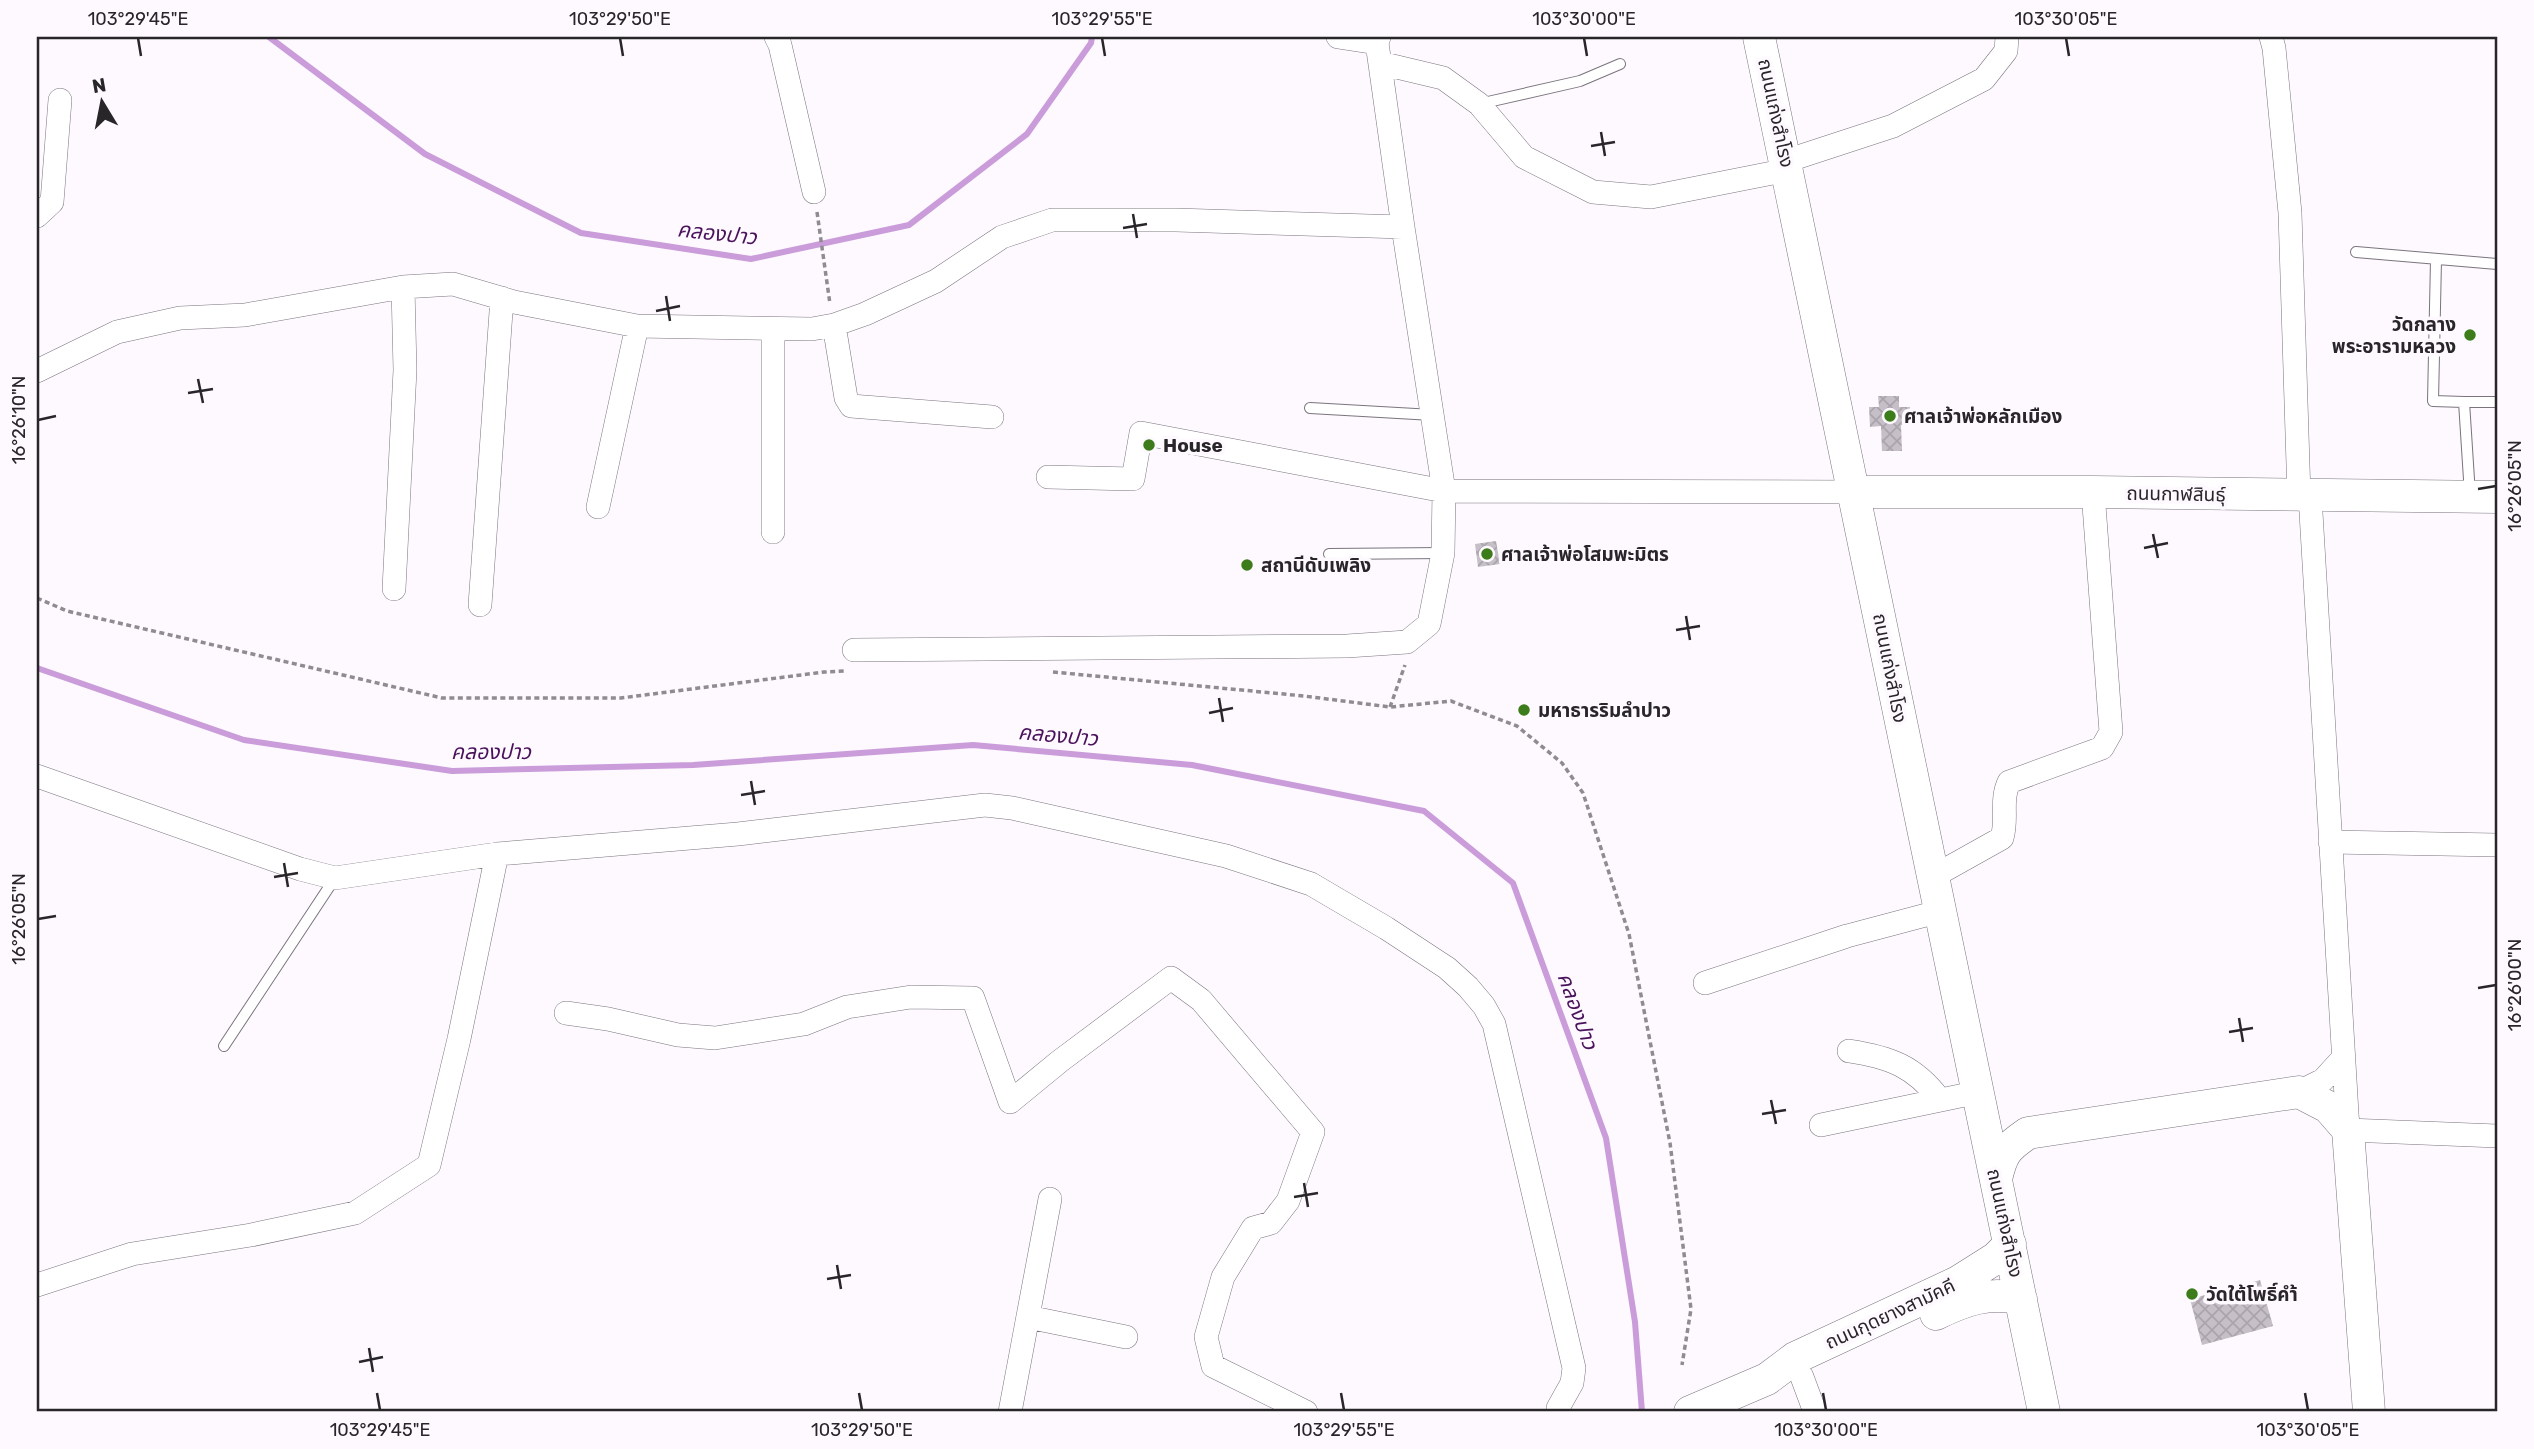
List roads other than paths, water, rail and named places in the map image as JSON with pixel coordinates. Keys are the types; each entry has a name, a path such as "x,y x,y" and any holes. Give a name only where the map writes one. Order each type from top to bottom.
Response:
{"main road":[{"name":"ถนนแก่งสำโรง","path":"1759,37 2044,1412"},
{"name":"ถนนกาฬสินธุ์","path":"1855,492 2484,497"},
{"path":"1996,1179 2007,1147 2028,1133 2300,1092 2328,1107 2348,1130 2369,1412"},
{"path":"1980,1098 2006,1125 2028,1133"},
{"name":"ถนนกุดยางสามัคคี","path":"1698,1408 1767,1379 1795,1358 1958,1282 1996,1258 2010,1244"},
{"name":"ถนนกุดยางสามัคคี","path":"1767,1379 1802,1377 1963,1301 2005,1295 2021,1299"}],"street":[{"path":"776,37 814,192"},
{"path":"1338,37 1379,47 1443,78 1479,104 1524,157 1593,192 1651,197 1787,166 1893,126 1984,79 2006,51 2007,37"},
{"path":"2271,37 2290,213 2304,496 2348,1130 2497,1136"},
{"path":"853,661 1407,642 1429,624 1443,553 1444,491 1403,227 1379,47"},
{"path":"37,216 52,202 60,100"},
{"path":"37,371 117,332 180,318 245,316 403,287 453,284 502,298 637,326 812,328 834,325 865,314 936,281 1002,237 1052,220 1176,220 1403,227"},
{"path":"394,589 405,370 403,287"},
{"path":"480,605 502,298"},
{"path":"834,325 846,398 851,406 992,417"},
{"path":"598,508 637,326"},
{"path":"773,329 773,532"},
{"path":"1048,477 1133,479 1141,433 1444,491 1855,492"},
{"path":"1934,876 2002,838 2005,830 2003,794 2009,782 2102,748 2111,732 2094,492"},
{"path":"37,776 300,869 335,878 497,854 738,834 985,805 1012,808 1226,856 1311,884 1447,968 1476,996 1494,1024 1574,1368 1572,1383 1558,1408"},
{"path":"2330,842 2497,845"},
{"path":"37,1285 132,1254 251,1235 355,1213 429,1165 459,1039 497,854"},
{"path":"1705,983 1847,936 1941,911"},
{"path":"566,1013 608,1019 678,1035 715,1038 804,1024 847,1007 911,997 973,998 1010,1102 1171,978 1201,1000 1313,1132 1288,1201 1271,1223 1253,1228 1223,1277 1206,1337 1213,1366 1306,1412"},
{"path":"1849,1051 1873,1054 1915,1072 1928,1083 1940,1100"},
{"path":"2300,1092 2323,1080 2344,1057"},
{"path":"1821,1125 1940,1100 1980,1098"},
{"path":"1010,1412 1050,1199"},
{"path":"1028,1317 1125,1338"},
{"path":"1802,1377 1815,1412"}],"lane":[{"path":"1479,104 1580,81 1620,64"},
{"path":"2356,252 2497,264"},
{"path":"2435,260 2433,401 2497,402"},
{"path":"2464,402 2484,497"},
{"path":"1310,408 1433,415"},
{"path":"1329,554 1443,553"},
{"path":"224,1046 335,878"}],"waterway":[{"name":"คลองปาว","path":"269,37 425,154 581,233 751,259 909,225 1027,134 1091,43 1092,37"},
{"name":"คลองปาว","path":"37,668 244,740 452,771 693,765 973,745 1192,765 1424,811 1513,883 1606,1138 1635,1322 1642,1412"}],"place":[{"name":"วัดกลาง พระอารามหลวง","path":"2470,335"},
{"name":"ศาลเจ้าพ่อหลักเมือง","path":"1890,416"},
{"name":"House","path":"1149,445"},
{"name":"ศาลเจ้าพ่อโสมพะมิตร","path":"1487,554"},
{"name":"สถานีดับเพลิง","path":"1247,565"},
{"name":"มหาธารริมลำปาว","path":"1524,710"},
{"name":"วัดใต้โพธิ์คำ้","path":"2192,1294"}]}
